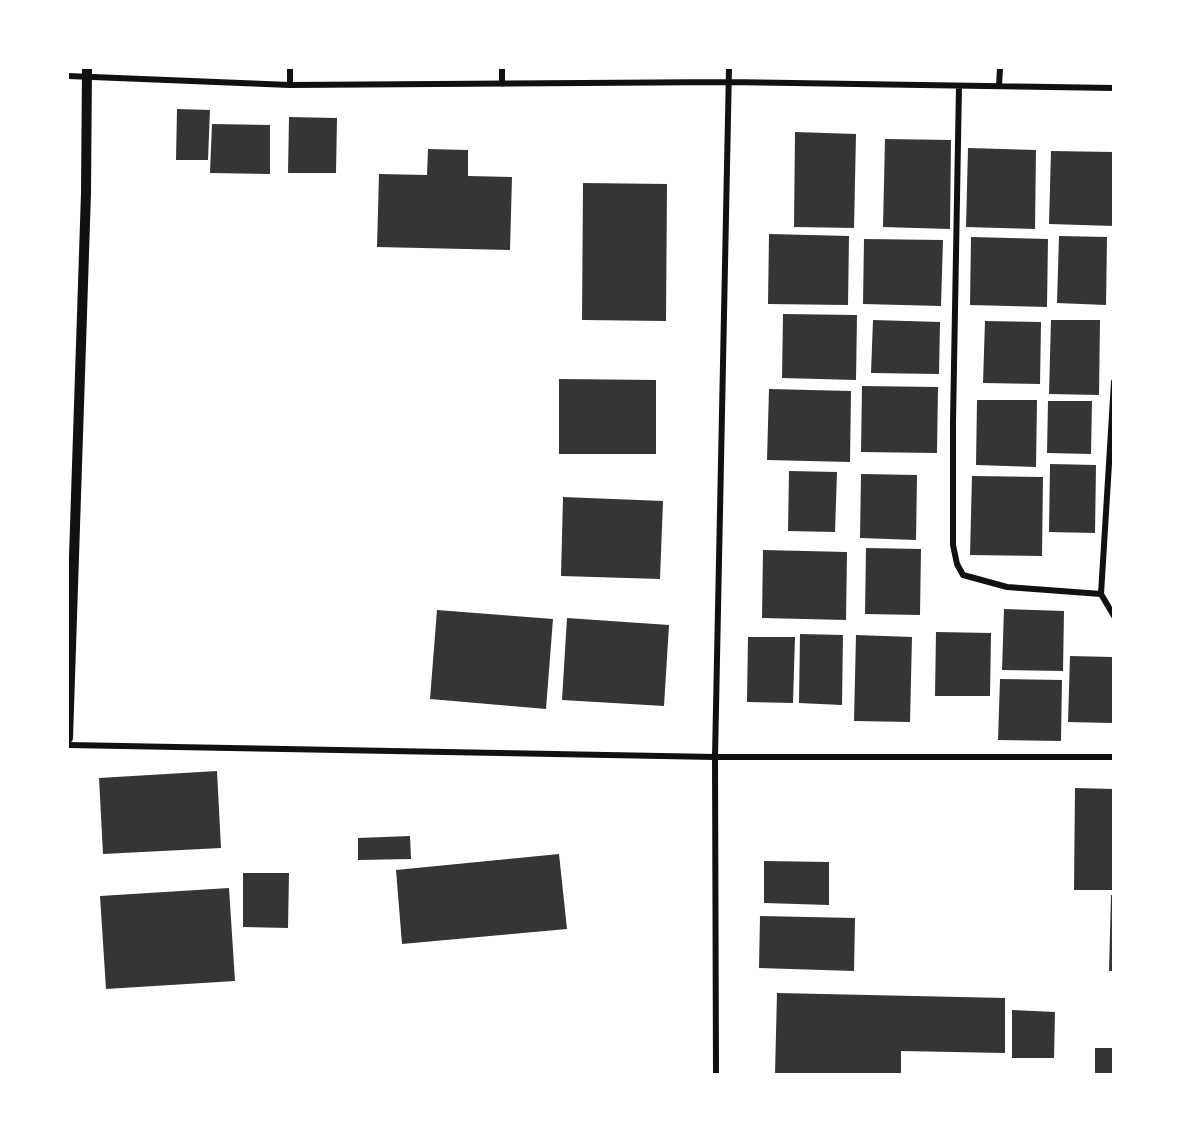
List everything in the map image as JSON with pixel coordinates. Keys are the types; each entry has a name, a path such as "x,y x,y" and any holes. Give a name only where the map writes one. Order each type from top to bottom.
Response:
{"street":[{"path":"290,68 290,85"},
{"path":"502,68 502,84"},
{"path":"716,1074 715,757 729,68"},
{"path":"999,86 1000,68"},
{"path":"68,738 86,193 87,72"},
{"path":"68,76 87,72 290,85 728,82 1113,88"},
{"path":"959,86 953,422 953,545 957,564 963,575 1007,587 1101,594"},
{"path":"1113,382 1101,594 1113,616"},
{"path":"68,745 715,757 1113,757"}],"building":[{"path":"177,109 210,110 208,160 176,160"},
{"path":"289,117 337,118 336,173 288,173"},
{"path":"212,124 270,125 270,174 210,173"},
{"path":"795,132 856,134 854,228 794,227"},
{"path":"885,139 951,140 950,229 883,227"},
{"path":"968,148 1036,150 1035,229 966,227"},
{"path":"428,149 468,150 468,176 512,177 510,250 377,247 379,174 427,175"},
{"path":"1051,151 1114,152 1114,226 1049,224"},
{"path":"583,183 667,184 666,321 582,320"},
{"path":"769,234 849,236 848,305 768,304"},
{"path":"1059,236 1107,237 1106,305 1057,303"},
{"path":"971,237 1048,239 1047,307 970,305"},
{"path":"864,239 943,240 941,306 863,304"},
{"path":"783,314 857,315 856,380 782,378"},
{"path":"873,320 940,322 939,374 871,373"},
{"path":"1051,320 1100,320 1099,395 1049,394"},
{"path":"985,321 1041,322 1040,384 983,383"},
{"path":"559,379 656,380 656,454 559,454"},
{"path":"862,386 938,387 937,453 861,452"},
{"path":"769,389 851,391 850,462 767,460"},
{"path":"977,400 1037,400 1036,467 976,465"},
{"path":"1048,401 1092,401 1091,454 1047,453"},
{"path":"1050,464 1096,465 1095,533 1049,532"},
{"path":"789,471 837,472 835,532 788,531"},
{"path":"861,474 917,475 916,540 860,538"},
{"path":"972,476 1043,477 1042,556 970,555"},
{"path":"563,497 663,501 660,579 561,576"},
{"path":"866,548 921,549 920,615 865,614"},
{"path":"763,550 847,552 846,620 762,618"},
{"path":"1004,609 1064,611 1063,671 1002,670"},
{"path":"437,610 553,619 546,709 430,699"},
{"path":"567,618 669,625 664,706 562,700"},
{"path":"936,632 991,633 990,696 935,696"},
{"path":"800,634 843,635 842,705 799,703"},
{"path":"856,635 912,637 910,722 854,721"},
{"path":"748,637 795,637 793,703 747,702"},
{"path":"1070,656 1113,657 1112,723 1068,722"},
{"path":"1000,679 1062,680 1061,741 998,740"},
{"path":"217,771 221,848 103,854 99,778"},
{"path":"1075,788 1114,789 1114,890 1074,890"},
{"path":"410,836 411,859 358,860 358,838"},
{"path":"559,854 567,929 402,944 396,870"},
{"path":"764,861 829,862 829,905 764,903"},
{"path":"243,873 289,873 288,928 243,927"},
{"path":"229,888 235,981 106,989 100,896"},
{"path":"1111,895 1114,895 1114,971 1109,971"},
{"path":"760,916 855,918 854,971 759,968"},
{"path":"777,993 1005,998 1005,1053 901,1051 901,1074 775,1074"},
{"path":"1012,1010 1055,1012 1054,1058 1012,1058"},
{"path":"1095,1048 1114,1048 1114,1074 1095,1074"}]}
